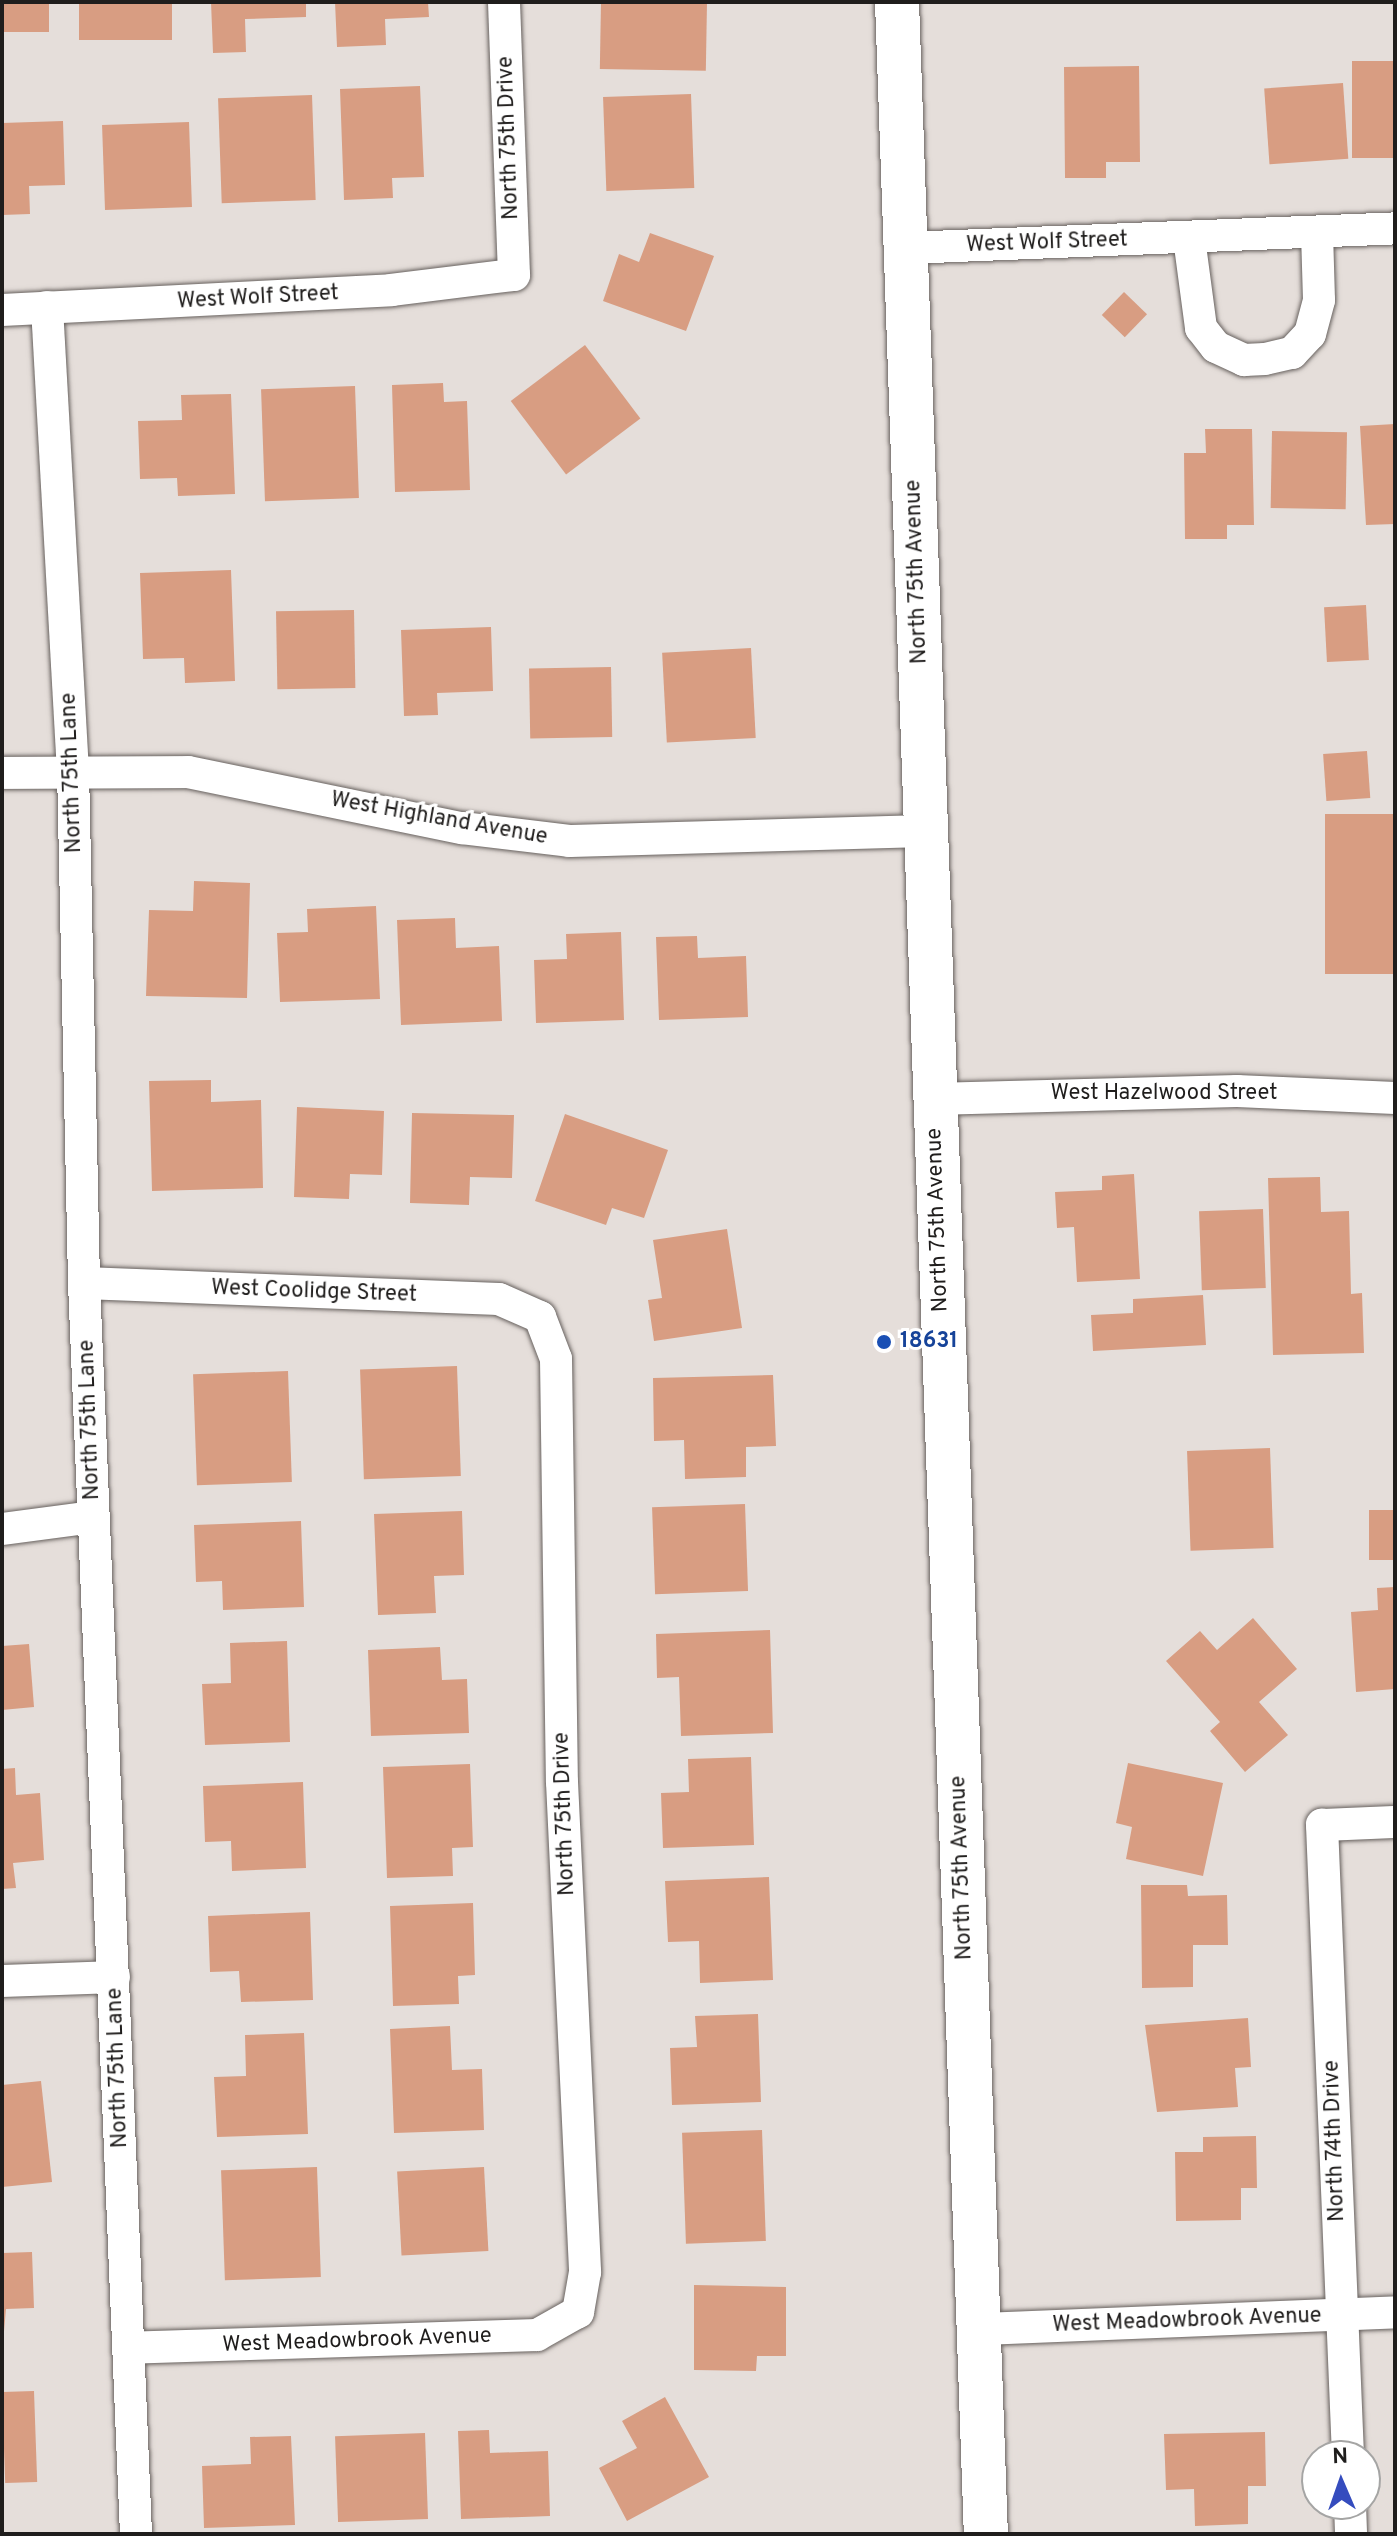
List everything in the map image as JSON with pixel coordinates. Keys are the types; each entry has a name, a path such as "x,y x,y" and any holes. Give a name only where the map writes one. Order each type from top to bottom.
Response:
{"main road":[{"name":"North 75th Avenue","path":"897,2 933,1099 986,2534"}],"street":[{"name":"North 75th Drive","path":"504,2 514,275"},
{"name":"West Wolf Street","path":"906,248 1395,228"},
{"path":"1189,238 1201,328 1216,347 1265,359 1292,353 1310,334 1319,300 1317,233"},
{"name":"West Wolf Street","path":"2,310 391,290 514,275"},
{"name":"North 75th Lane","path":"47,307 73,769 84,1283 136,2534"},
{"name":"West Highland Avenue","path":"2,773 73,769 188,772 462,828 569,841 926,831"},
{"name":"West Hazelwood Street","path":"933,1099 1237,1091 1395,1098"},
{"name":"West Coolidge Street","path":"84,1283 499,1299 540,1317"},
{"name":"North 75th Drive","path":"540,1317 556,1359 562,1782 585,2272 578,2312"},
{"path":"2,1529 93,1517"},
{"name":"North 74th Drive","path":"1347,2440 1322,1825 1395,1822"},
{"path":"2,1981 114,1977"},
{"name":"West Meadowbrook Avenue","path":"130,2348 537,2335 578,2312"},
{"name":"West Meadowbrook Avenue","path":"980,2329 1395,2312"}],"building":[{"path":"2,2 49,2 49,32 2,32"},
{"path":"79,2 172,2 172,40 79,40"},
{"path":"211,2 306,2 306,17 245,19 246,52 213,53"},
{"path":"335,2 428,2 429,17 385,19 386,45 337,47"},
{"path":"601,2 707,4 706,71 600,69"},
{"path":"1352,61 1395,61 1395,158 1352,158"},
{"path":"1139,66 1140,162 1106,162 1106,178 1065,178 1064,67"},
{"path":"1343,83 1348,159 1269,164 1264,89"},
{"path":"420,86 424,177 392,178 393,198 344,200 340,89"},
{"path":"691,94 694,188 606,191 603,97"},
{"path":"312,95 316,200 222,203 218,98"},
{"path":"63,121 65,185 29,186 30,214 2,215 2,123"},
{"path":"189,122 192,207 105,210 102,125"},
{"path":"650,233 714,256 686,331 603,301 619,254 639,262"},
{"path":"1124,292 1147,314 1125,337 1102,315"},
{"path":"585,345 640,418 566,474 511,401"},
{"path":"443,383 444,402 467,401 470,490 395,492 392,385"},
{"path":"355,386 359,498 265,501 261,389"},
{"path":"231,394 235,494 178,496 177,478 140,479 138,421 182,420 181,395"},
{"path":"1395,424 1395,524 1366,525 1360,426"},
{"path":"1205,429 1252,429 1254,525 1227,525 1227,539 1185,539 1184,453 1206,453"},
{"path":"1272,431 1347,432 1346,509 1271,508"},
{"path":"231,570 235,681 185,683 184,658 143,659 140,573"},
{"path":"1366,605 1369,660 1327,662 1324,607"},
{"path":"354,610 355,688 277,689 276,611"},
{"path":"491,627 493,691 437,693 438,715 404,716 401,630"},
{"path":"751,648 756,738 667,743 662,653"},
{"path":"611,667 612,737 530,738 529,668"},
{"path":"1367,751 1370,798 1326,801 1323,754"},
{"path":"1325,814 1395,814 1395,974 1325,974"},
{"path":"194,881 250,883 247,998 146,996 149,910 193,911"},
{"path":"376,906 380,999 280,1002 277,933 308,932 307,909"},
{"path":"455,918 456,948 499,946 502,1021 401,1025 397,920"},
{"path":"621,932 624,1020 536,1023 534,960 567,959 566,934"},
{"path":"697,936 698,958 746,956 748,1017 659,1020 656,937"},
{"path":"211,1080 211,1102 261,1100 263,1188 152,1191 149,1081"},
{"path":"297,1107 384,1111 382,1175 350,1174 349,1199 294,1197"},
{"path":"412,1113 514,1115 512,1178 470,1177 469,1205 410,1203"},
{"path":"565,1114 668,1150 644,1218 612,1208 606,1225 535,1201"},
{"path":"1134,1174 1140,1279 1077,1282 1074,1227 1057,1228 1055,1192 1102,1190 1102,1176"},
{"path":"1320,1177 1321,1212 1349,1211 1351,1294 1362,1293 1364,1353 1273,1355 1268,1178"},
{"path":"1263,1209 1266,1288 1202,1290 1199,1211"},
{"path":"727,1229 742,1328 654,1341 648,1300 662,1298 653,1240"},
{"path":"1203,1295 1206,1345 1093,1351 1091,1315 1133,1313 1133,1299"},
{"path":"457,1366 461,1476 364,1479 360,1369"},
{"path":"288,1371 292,1482 197,1485 193,1374"},
{"path":"773,1375 776,1446 746,1447 746,1477 685,1479 684,1440 654,1441 653,1378"},
{"path":"1270,1448 1273,1548 1191,1551 1187,1451"},
{"path":"745,1504 748,1591 655,1594 652,1507"},
{"path":"1369,1510 1395,1510 1395,1560 1369,1560"},
{"path":"462,1511 464,1575 434,1576 436,1613 378,1615 374,1514"},
{"path":"301,1521 304,1607 223,1610 222,1581 196,1582 194,1525"},
{"path":"1395,1587 1395,1689 1356,1692 1351,1612 1378,1610 1377,1588"},
{"path":"1253,1618 1297,1669 1259,1702 1288,1735 1245,1772 1210,1731 1220,1722 1166,1661 1200,1631 1217,1650"},
{"path":"770,1630 773,1733 681,1736 679,1677 657,1678 656,1634"},
{"path":"287,1641 290,1742 205,1745 202,1684 231,1683 230,1643"},
{"path":"29,1644 34,1707 2,1710 2,1646"},
{"path":"440,1647 442,1680 467,1679 469,1733 371,1736 368,1650"},
{"path":"751,1757 754,1845 663,1848 661,1793 689,1792 688,1759"},
{"path":"1128,1763 1223,1783 1203,1876 1126,1859 1132,1827 1116,1823"},
{"path":"470,1764 473,1847 452,1848 453,1876 387,1878 383,1767"},
{"path":"15,1768 16,1795 40,1793 44,1860 13,1863 16,1888 2,1889 2,1769"},
{"path":"303,1782 306,1868 232,1871 231,1841 205,1842 203,1786"},
{"path":"769,1877 773,1980 700,1983 699,1941 668,1942 665,1881"},
{"path":"1141,1885 1187,1885 1188,1896 1227,1895 1228,1945 1193,1945 1193,1987 1142,1988"},
{"path":"473,1903 475,1975 458,1976 459,2004 393,2006 390,1906"},
{"path":"310,1912 313,2000 241,2002 239,1971 210,1972 208,1916"},
{"path":"758,2014 761,2102 672,2105 670,2048 697,2047 695,2016"},
{"path":"1248,2018 1251,2067 1235,2068 1238,2107 1157,2112 1145,2025"},
{"path":"450,2026 452,2070 482,2069 484,2130 394,2133 390,2029"},
{"path":"304,2033 308,2134 217,2137 214,2077 246,2076 245,2035"},
{"path":"41,2081 52,2182 2,2187 2,2085"},
{"path":"762,2130 766,2241 686,2244 682,2133"},
{"path":"1256,2136 1257,2188 1241,2188 1241,2220 1176,2221 1175,2152 1203,2152 1203,2137"},
{"path":"317,2167 321,2277 225,2280 221,2170"},
{"path":"484,2167 488,2251 402,2255 397,2172"},
{"path":"32,2252 34,2308 6,2309 2,2354 2,2253"},
{"path":"694,2285 786,2287 786,2356 757,2356 756,2371 694,2370"},
{"path":"34,2391 37,2482 5,2483 2,2392"},
{"path":"665,2397 709,2477 627,2521 599,2468 637,2448 622,2421"},
{"path":"489,2430 490,2453 548,2451 550,2516 461,2519 458,2431"},
{"path":"1265,2432 1266,2486 1248,2486 1248,2524 1195,2526 1194,2489 1166,2490 1164,2434"},
{"path":"425,2433 428,2519 338,2522 335,2436"},
{"path":"291,2436 295,2525 204,2528 202,2466 251,2464 250,2437"}],"place":[{"name":"18631","path":"884,1342"}]}
